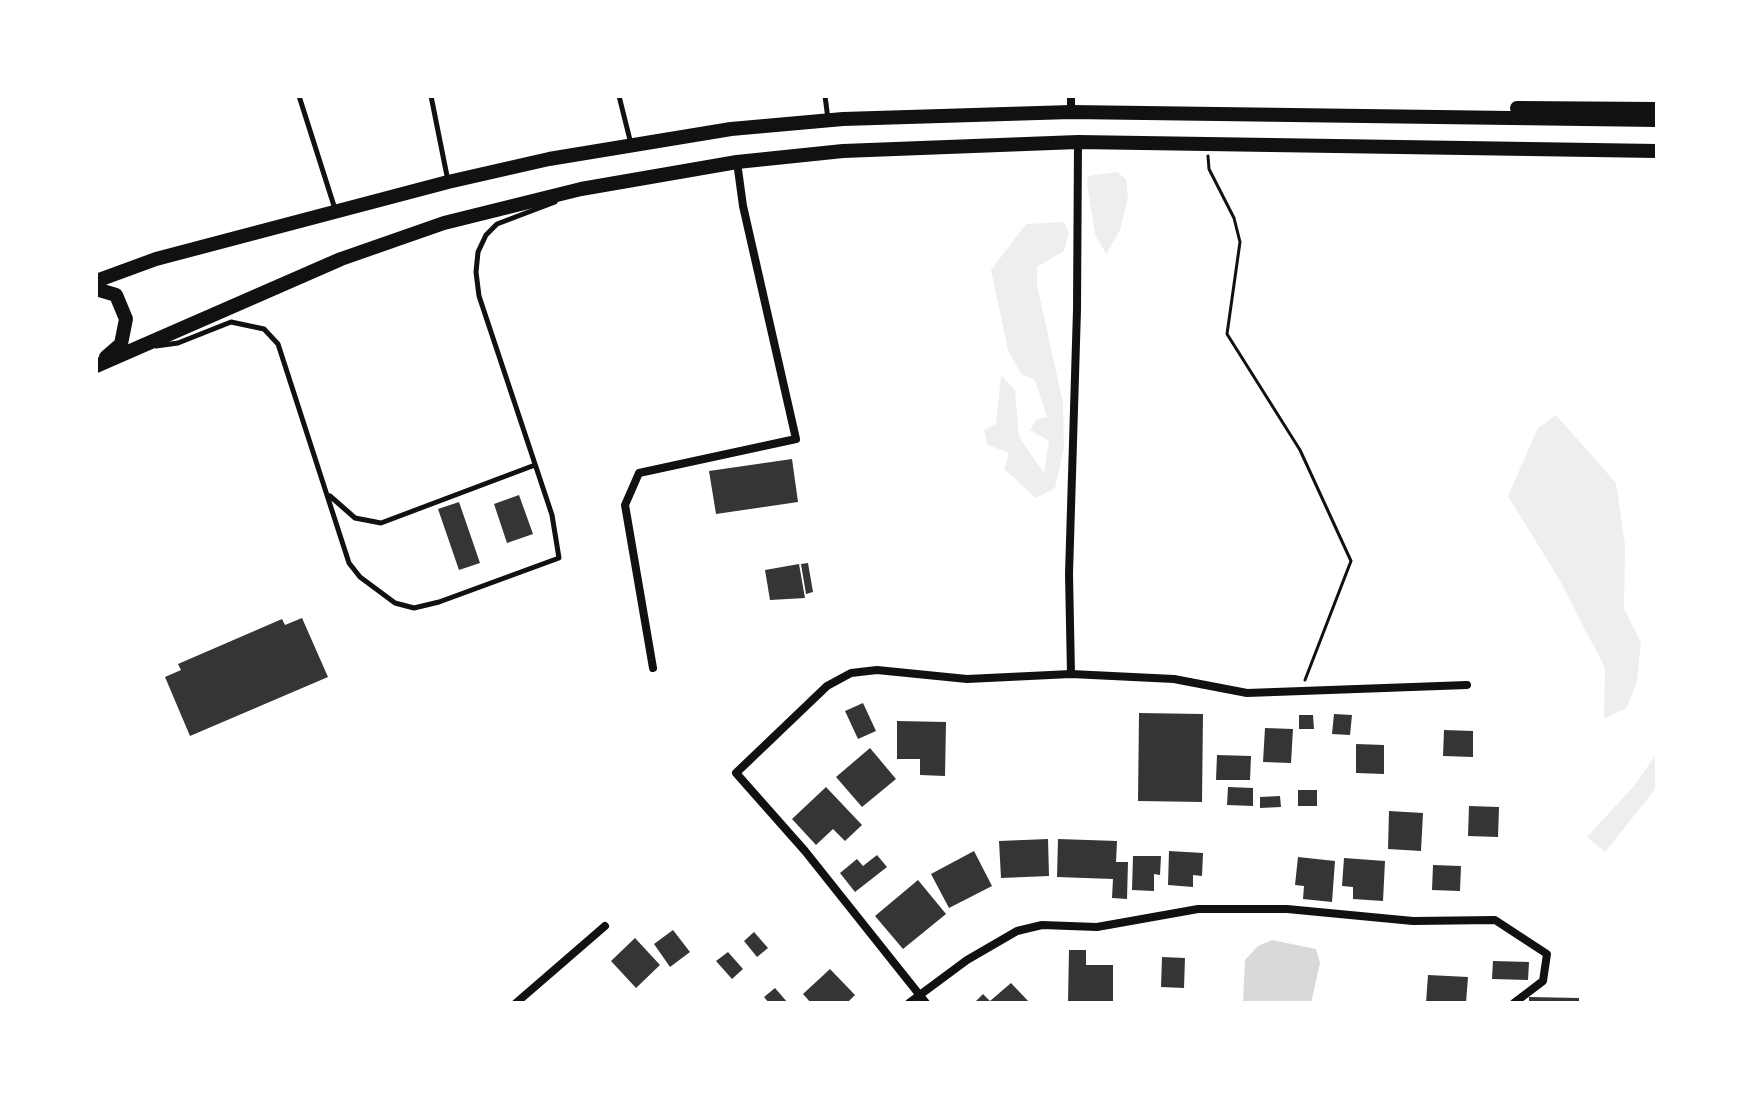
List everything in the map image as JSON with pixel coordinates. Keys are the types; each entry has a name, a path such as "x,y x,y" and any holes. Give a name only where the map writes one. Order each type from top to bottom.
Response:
{"main road":[{"path":"1213,114 1657,109"},
{"path":"96,281 156,259 448,182 631,145 731,129 828,120 1071,112 1657,120"},
{"path":"96,365 341,259 400,237 581,189 737,162 843,151 1078,142 1657,151"},
{"path":"1495,147 1657,159"},
{"path":"96,289 116,295 126,319 121,344 96,365"}],"street":[{"path":"1071,96 1071,112"},
{"path":"1071,674 1069,574 1077,310 1078,142"},
{"path":"653,668 625,505 639,473 796,439 743,206 737,162"},
{"path":"926,1003 805,851 736,773 827,686 851,673 877,670 967,679 1071,674 1174,679 1247,693 1467,685"},
{"path":"909,1003 1017,931 1042,925 1097,927 1198,909 1287,909 1413,921 1495,920 1547,954 1543,981 1514,1003"},
{"path":"516,1003 605,926"}],"lane":[{"path":"299,96 335,210"},
{"path":"431,96 448,182"},
{"path":"619,96 631,145"},
{"path":"825,96 828,120"},
{"path":"135,349 178,343 231,322 264,329 278,344 349,563 360,577 395,603 414,608 439,602 559,558 552,515 479,296 478,252 486,235 497,224 532,213 581,189"},
{"path":"329,495 355,518 381,523 535,465"}],"path":[{"path":"1208,143 1209,169 1234,218 1240,242 1227,334 1300,450 1351,561 1301,691"}],"shaded area":[{"path":"1117,172 1126,179 1128,197 1120,230 1106,254 1095,234 1088,176"},
{"path":"1064,222 1069,233 1064,251 1037,267 1037,285 1063,403 1064,447 1055,488 1036,498 1004,469 1009,453 988,445 984,430 996,424 1001,375 1015,390 1019,437 1044,473 1049,441 1030,430 1036,420 1047,417 1035,380 1021,374 1008,350 991,270 1026,224"},
{"path":"1556,415 1616,483 1625,545 1624,608 1641,643 1637,681 1627,708 1604,719 1605,668 1559,579 1508,496 1538,428"},
{"path":"1657,753 1657,787 1605,852 1587,837 1633,787"},
{"path":"1272,940 1316,949 1320,963 1311,1003 1243,1003 1245,960 1258,946"}],"building":[{"path":"792,459 798,502 716,514 709,471"},
{"path":"519,495 533,534 507,543 494,504"},
{"path":"459,502 480,563 459,570 438,509"},
{"path":"808,563 813,592 806,594 801,564"},
{"path":"799,564 805,598 770,600 765,570"},
{"path":"302,618 328,677 190,736 165,677 181,670 178,664 282,619 285,625"},
{"path":"863,703 876,731 858,739 845,711"},
{"path":"1139,713 1203,714 1202,802 1138,801"},
{"path":"1334,714 1352,715 1350,735 1332,734"},
{"path":"1299,715 1313,715 1314,729 1299,729"},
{"path":"897,721 946,722 945,776 920,775 920,759 897,759"},
{"path":"1265,728 1293,729 1291,763 1263,762"},
{"path":"1444,730 1473,731 1473,757 1443,756"},
{"path":"1356,744 1384,745 1384,774 1356,773"},
{"path":"870,748 896,779 862,807 836,777"},
{"path":"1217,755 1251,756 1250,780 1216,780"},
{"path":"826,787 862,825 845,841 833,829 816,845 792,819"},
{"path":"1228,787 1253,788 1253,806 1227,805"},
{"path":"1298,790 1317,790 1317,806 1298,806"},
{"path":"1280,796 1281,807 1260,808 1260,797"},
{"path":"1469,806 1499,807 1498,837 1468,836"},
{"path":"1389,811 1423,813 1421,851 1388,849"},
{"path":"1048,839 1049,876 1001,878 999,841"},
{"path":"1058,839 1117,841 1116,862 1128,862 1127,899 1112,898 1113,879 1057,877"},
{"path":"974,851 992,886 949,908 931,874"},
{"path":"1169,851 1203,853 1202,876 1193,875 1193,887 1168,885"},
{"path":"877,855 887,867 855,892 840,873 857,859 863,866"},
{"path":"1133,856 1161,856 1160,875 1154,874 1154,891 1132,890"},
{"path":"1298,857 1335,861 1332,902 1303,899 1304,886 1295,885"},
{"path":"1344,858 1385,861 1383,901 1353,899 1353,887 1342,886"},
{"path":"1433,865 1461,866 1460,891 1432,890"},
{"path":"918,880 946,914 903,949 875,916"},
{"path":"673,930 690,952 670,967 654,944"},
{"path":"754,932 768,948 757,957 744,941"},
{"path":"635,938 660,965 636,988 611,961"},
{"path":"1069,950 1086,950 1086,965 1113,965 1113,1003 1068,1003"},
{"path":"728,952 743,969 732,979 716,961"},
{"path":"1162,957 1185,958 1184,988 1161,987"},
{"path":"1493,961 1529,962 1528,980 1492,979"},
{"path":"830,969 855,995 847,1003 811,1003 803,994"},
{"path":"1428,975 1468,977 1466,1003 1426,1003"},
{"path":"1011,983 1030,1003 974,1003 983,994 990,1001"},
{"path":"775,988 788,1003 769,1003 764,997"},
{"path":"1529,997 1579,998 1579,1003 1529,1003"}]}
